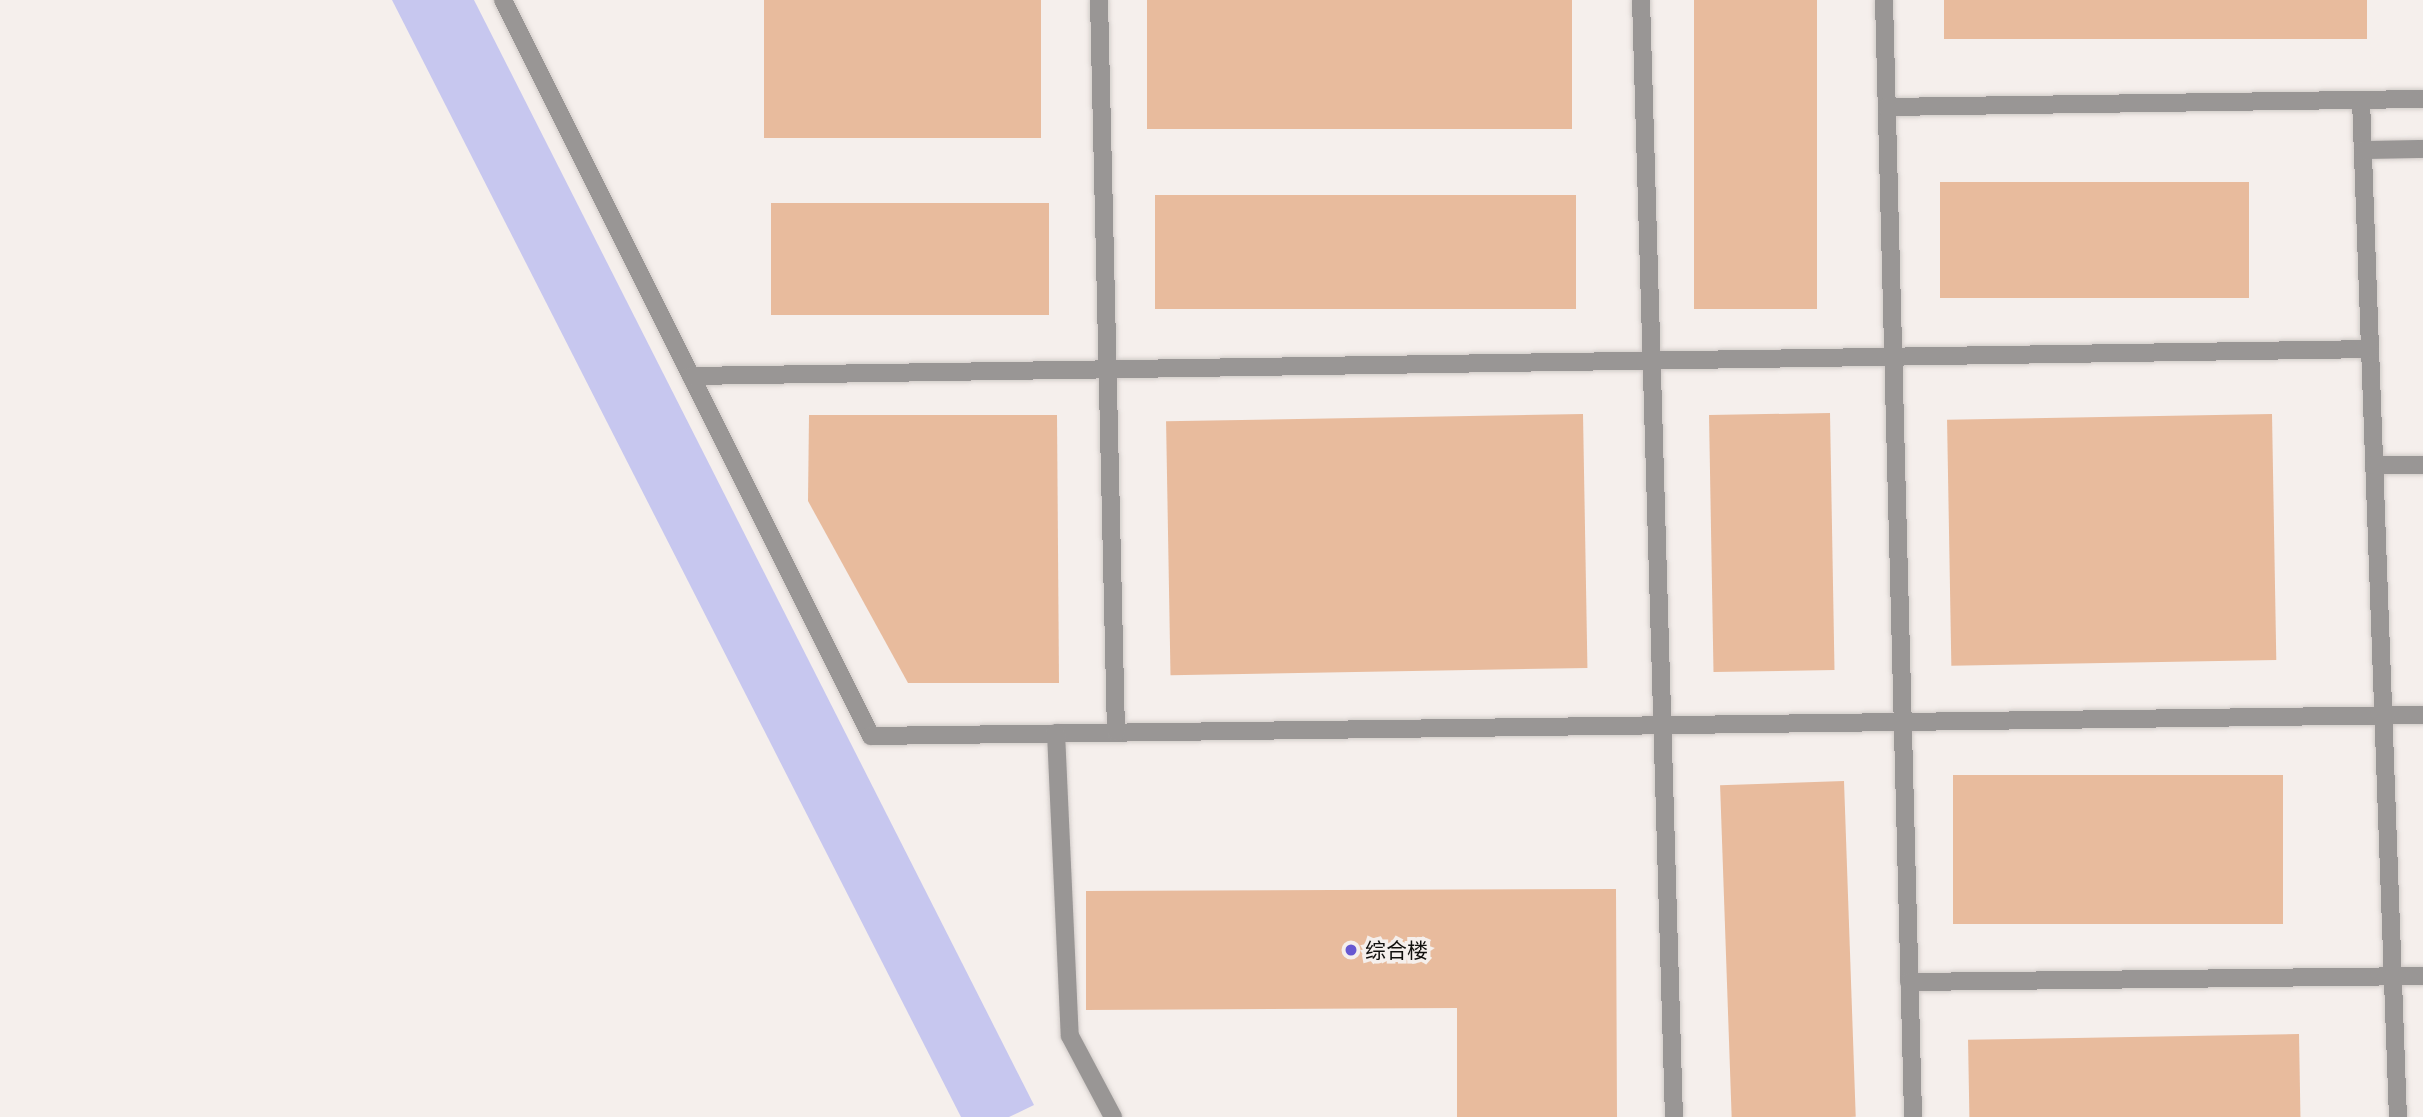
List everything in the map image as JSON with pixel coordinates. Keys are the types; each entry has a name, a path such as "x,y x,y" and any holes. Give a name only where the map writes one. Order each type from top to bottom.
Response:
{"lane":[{"path":"503,0 871,736 2423,715"},
{"path":"1099,0 1116,732"},
{"path":"1641,0 1674,1117"},
{"path":"1884,0 1913,1117"},
{"path":"1887,107 2423,99"},
{"path":"2361,100 2398,1117"},
{"path":"2363,150 2423,149"},
{"path":"691,376 2370,349"},
{"path":"2374,465 2423,465"},
{"path":"1056,733 1070,1035 1108,1115"},
{"path":"1909,982 2423,976"}],"shaded area":[{"path":"392,0 474,0 1034,1105 1009,1117 961,1117"}],"building":[{"path":"764,0 1041,0 1041,138 764,138"},
{"path":"1147,0 1572,0 1572,129 1147,129"},
{"path":"1694,0 1817,0 1817,309 1694,309"},
{"path":"1944,0 2367,0 2367,39 1944,39"},
{"path":"1940,182 2249,182 2249,298 1940,298"},
{"path":"1155,195 1576,195 1576,309 1155,309"},
{"path":"771,203 1049,203 1049,315 771,315"},
{"path":"1830,413 1834,670 1714,672 1709,415"},
{"path":"1583,414 1587,668 1170,675 1166,421"},
{"path":"2272,414 2276,660 1951,666 1947,420"},
{"path":"809,415 1057,415 1059,683 908,683 808,501"},
{"path":"1953,775 2283,775 2283,924 1953,924"},
{"path":"1844,781 1856,1117 1732,1117 1720,785"},
{"name":"综合楼","path":"1616,889 1617,1117 1457,1117 1457,1008 1086,1010 1086,891"},
{"path":"2299,1034 2300,1117 1969,1117 1968,1040"}],"place":[{"name":"综合楼","path":"1351,950"}]}
